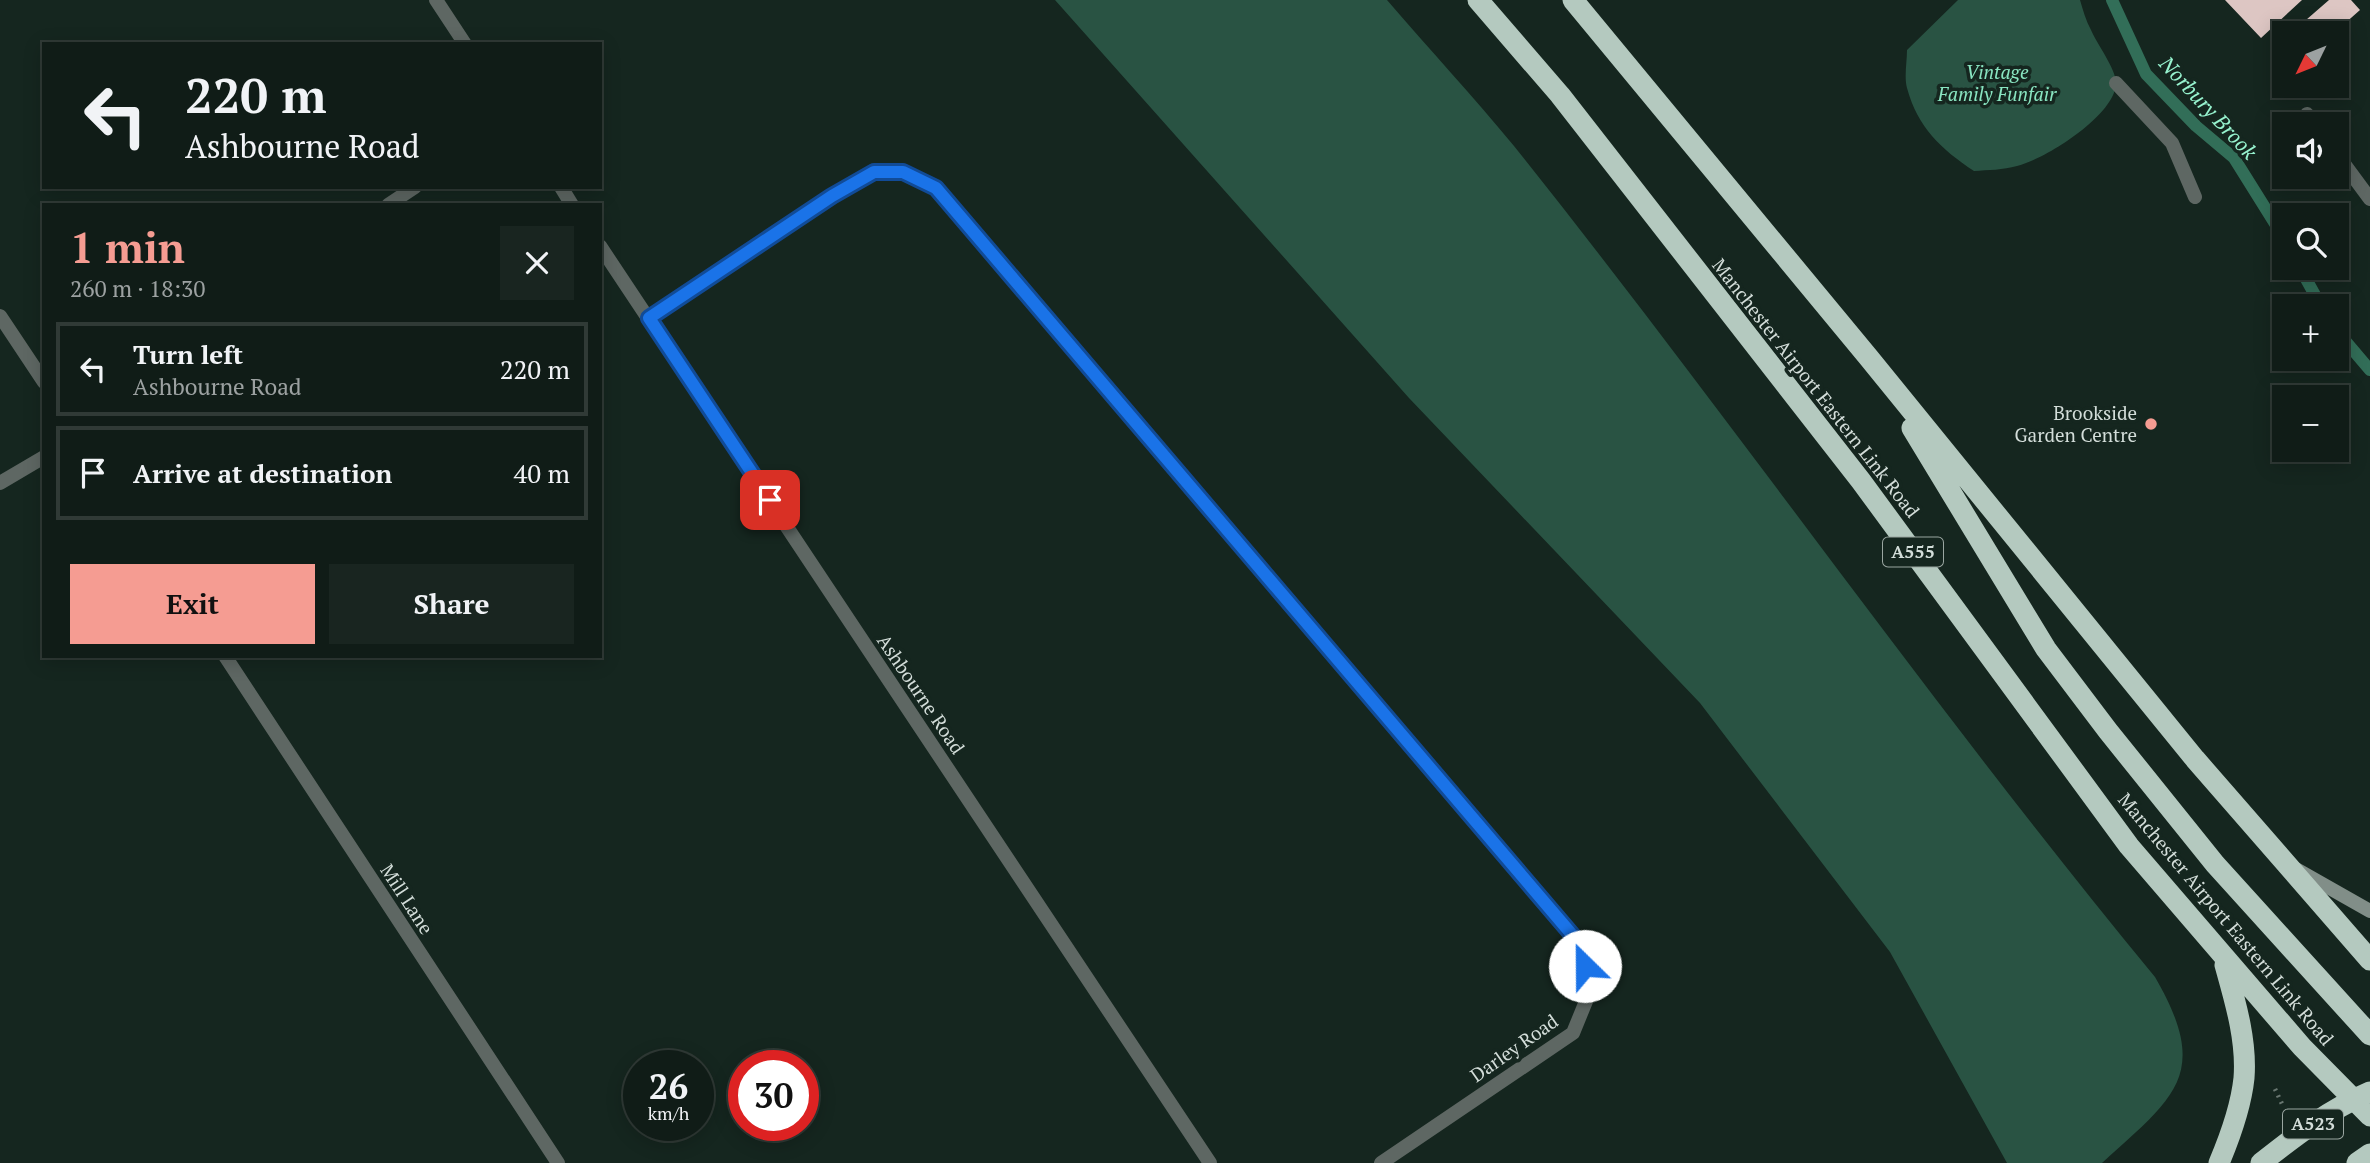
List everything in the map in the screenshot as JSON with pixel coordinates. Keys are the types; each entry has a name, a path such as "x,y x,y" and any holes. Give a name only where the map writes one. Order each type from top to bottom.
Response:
{"highway":[{"name":"Manchester Airport Eastern Link Road","path":"1478,0 1560,95 1853,470 2129,846 2302,1047 2362,1096"},
{"path":"1573,0 1869,358 2194,759 2370,960"},
{"path":"1869,358 2046,649 2215,864 2370,1035"},
{"path":"2219,1163 2238,1109 2244,1078 2237,1008 2222,956"},
{"name":"A555","path":"2362,1096 2370,1116"},
{"name":"A523","path":"2261,1163 2303,1130 2362,1096"},
{"path":"2357,1163 2370,1154"}],"main road":[{"path":"2280,860 2370,911"}],"street":[{"path":"436,0 464,42"},
{"path":"2116,83 2172,143 2195,197"},
{"path":"2349,170 2370,198"},
{"name":"Darley Road","path":"649,318 832,196 874,172 903,172 936,188 1580,944 1591,989 1573,1033 1381,1163"},
{"path":"391,203 412,189"},
{"name":"Ashbourne Road","path":"602,249 1210,1163"},
{"path":"0,316 42,379"},
{"path":"0,483 42,458"},
{"name":"Mill Lane","path":"226,658 558,1163"}],"green space":[{"path":"1055,0 1387,0 1514,146 1595,249 1991,772 2155,977 2172,1010 2181,1038 2182,1062 2177,1082 2149,1120 2102,1163 2007,1163 1890,952 1700,703 1409,398"},
{"name":"Vintage Family Funfair","path":"1958,0 2080,0 2089,27 2115,77 2113,96 2092,122 2044,155 2017,166 1974,171 1941,146 1924,126 1912,102 1906,79 1907,50"}],"building":[{"path":"2225,0 2302,0 2279,21 2272,21 2272,28 2261,38"},
{"path":"2329,0 2351,0 2360,10 2348,21 2305,21"}],"waterway":[{"name":"Norbury Brook","path":"2112,0 2146,74 2196,126 2234,158 2272,219"},
{"name":"Norbury Brook","path":"2307,280 2314,294"},
{"name":"Norbury Brook","path":"2349,345 2370,370"}],"place":[{"name":"Brookside Garden Centre","path":"2151,424"}],"route":[{"path":"770,500 649,318 832,196 874,172 903,172 936,188 1580,944 1585,966"}]}
